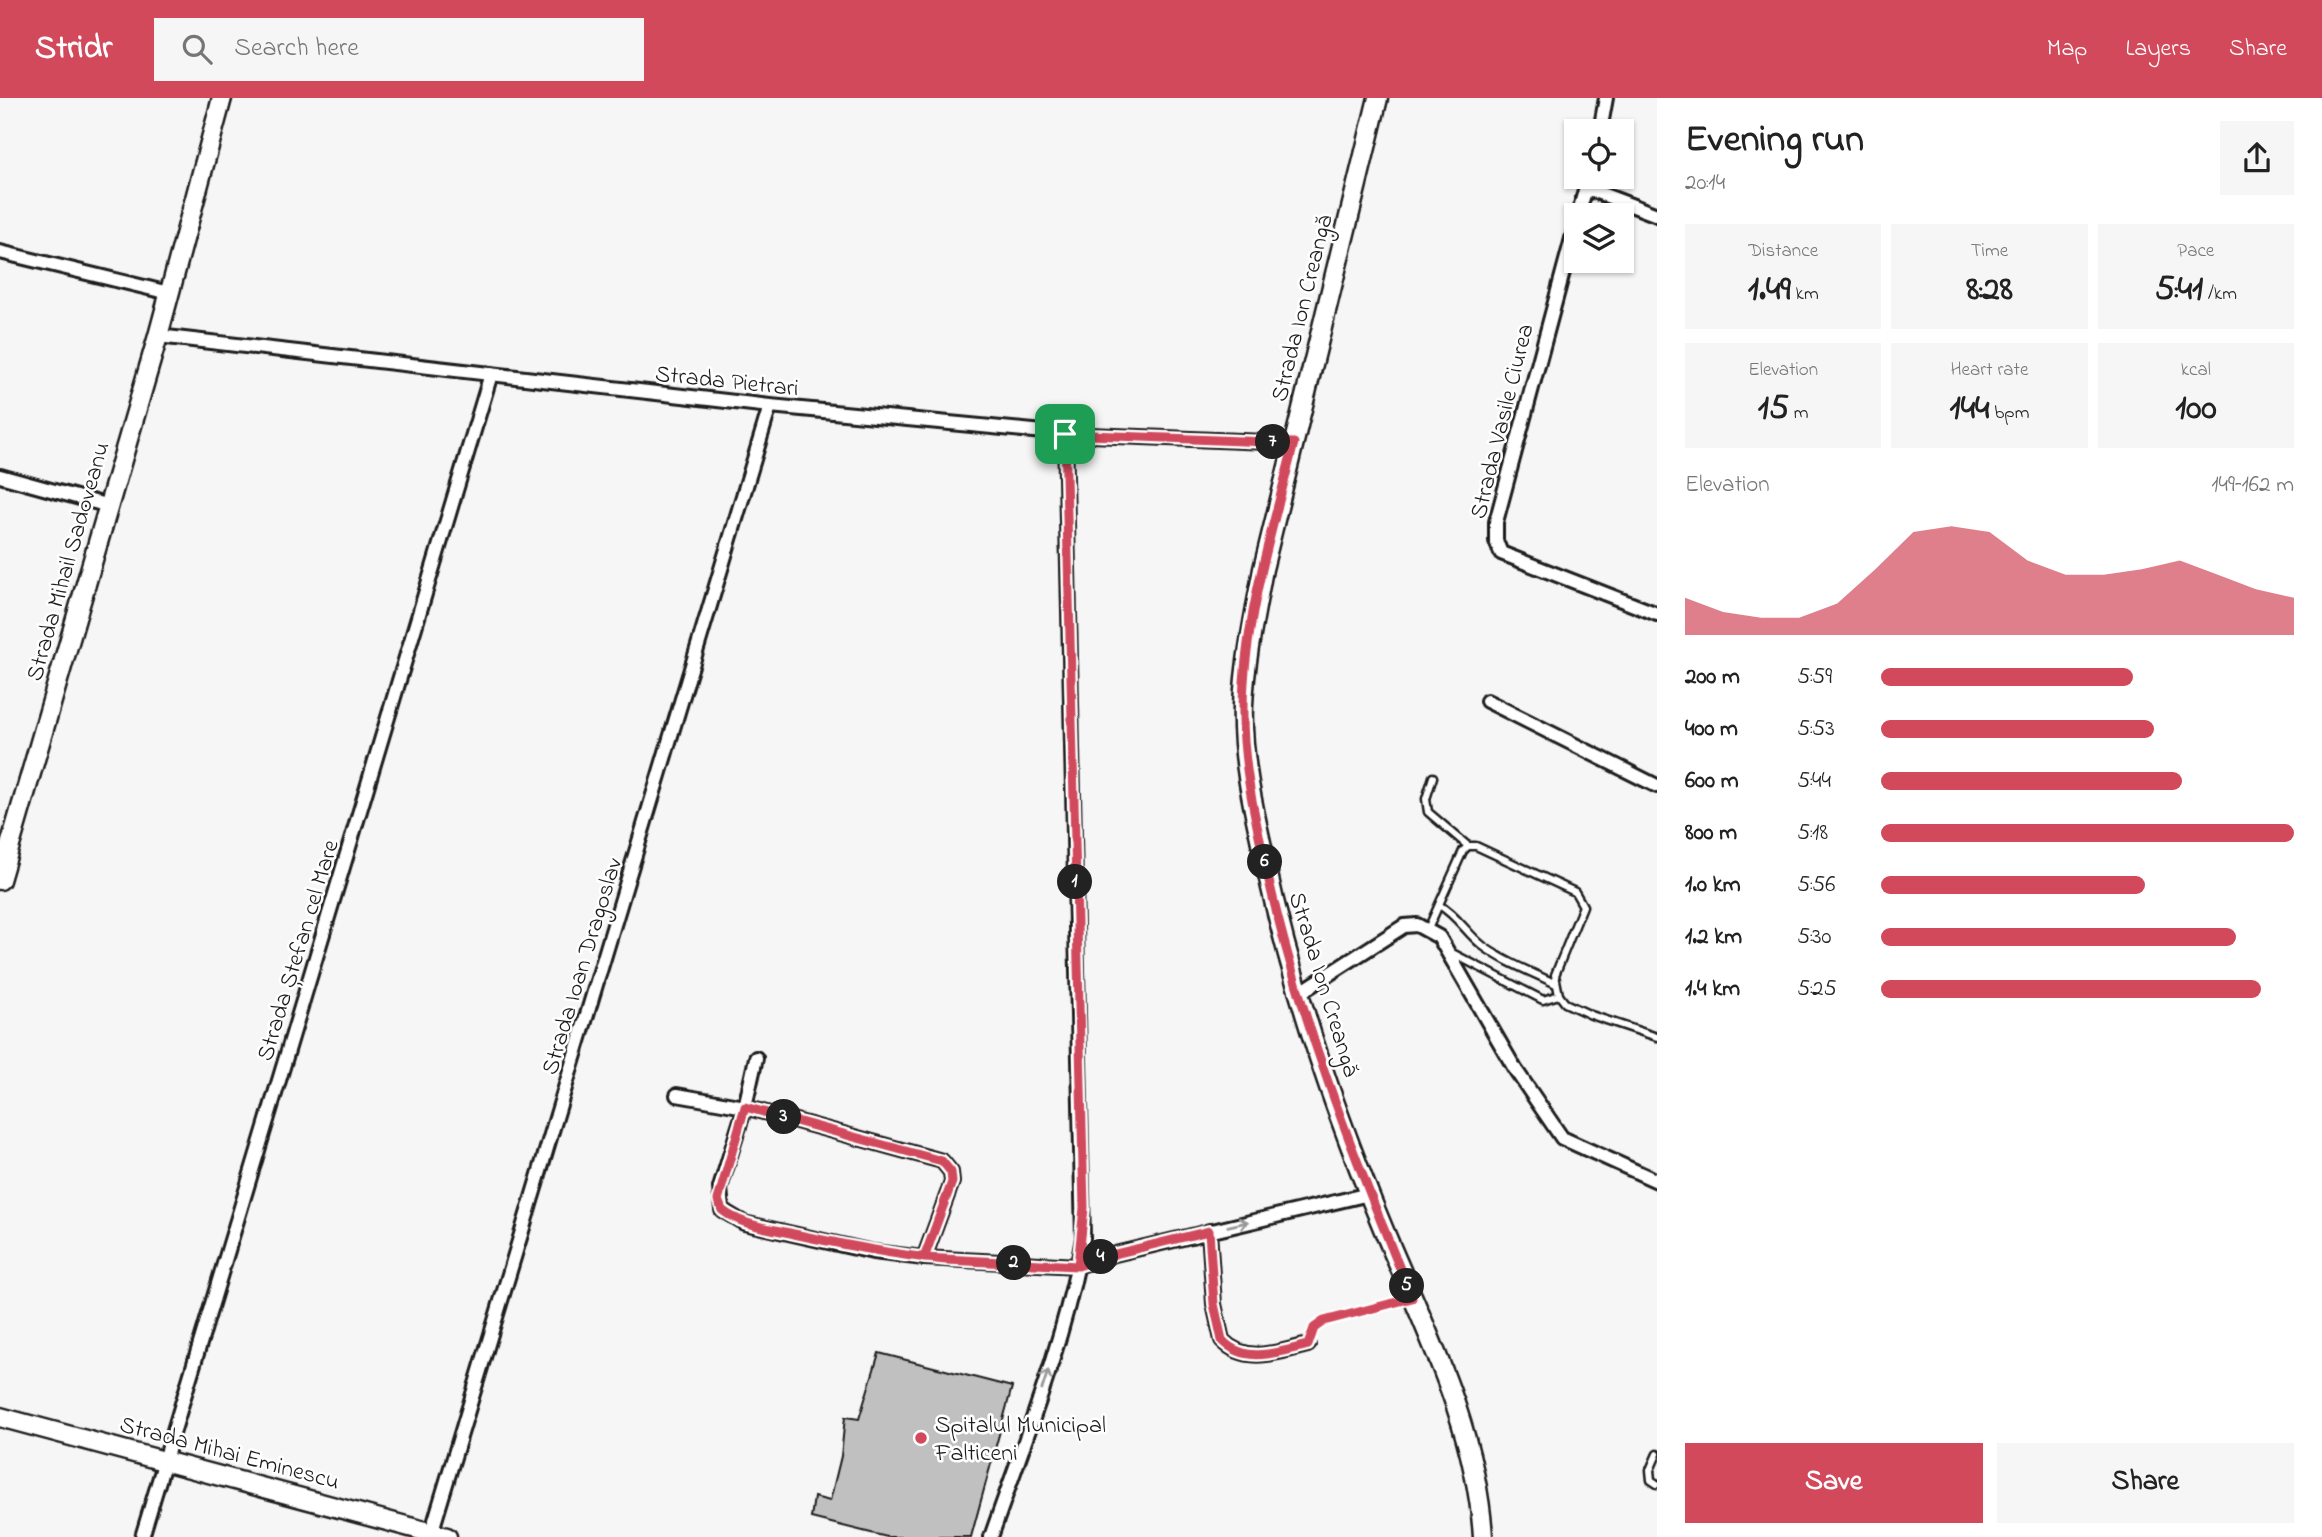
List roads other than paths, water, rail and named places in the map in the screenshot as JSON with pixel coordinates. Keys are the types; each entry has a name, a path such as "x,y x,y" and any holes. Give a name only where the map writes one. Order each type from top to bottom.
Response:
{"main road":[{"name":"Strada Mihail Sadoveanu","path":"0,880 158,336 222,98"},
{"name":"Strada Ion Creangă","path":"1378,98 1294,443 1249,643 1243,706 1245,748 1257,825 1283,942 1298,994 1369,1194 1456,1403 1470,1445 1481,1502 1483,1537"},
{"name":"Strada Mihai Eminescu","path":"0,1417 167,1460 436,1536"}],"street":[{"path":"1602,119 1606,98"},
{"path":"1600,189 1657,215"},
{"path":"0,252 169,293"},
{"name":"Strada Vasile Ciurea","path":"1564,266 1496,522 1496,541 1501,553 1657,614"},
{"name":"Strada Pietrari","path":"158,336 770,407 1065,434 1294,443"},
{"name":"Strada Ștefan cel Mare","path":"142,1537 491,374"},
{"name":"Strada Ioan Dragoslav","path":"436,1536 770,407"},
{"path":"991,1537 1046,1378 1078,1266 1084,1208 1065,434"},
{"path":"0,477 109,506"},
{"path":"1487,701 1657,786"},
{"path":"1298,994 1404,926 1428,929 1439,937 1515,1069 1562,1138 1657,1181"},
{"path":"756,1058 745,1107 720,1188 718,1200 722,1210 744,1223 873,1252 924,1258 1078,1266 1115,1254 1369,1194"},
{"path":"677,1095 745,1107 942,1161 951,1172 952,1182 924,1258"},
{"path":"1209,1231 1214,1304 1222,1340 1239,1353 1250,1355 1308,1345"}],"lane":[{"path":"1433,777 1426,799 1428,812 1468,846 1476,846 1526,869 1575,892 1580,898 1583,906 1555,975 1559,995 1565,1003 1591,1015 1657,1037"},
{"path":"1428,929 1463,851 1468,846"},
{"path":"1439,905 1453,913 1491,952 1556,985"},
{"path":"1447,950 1543,1000 1559,995"},
{"path":"1657,1454 1650,1470 1651,1480 1657,1484"}],"place":[{"name":"Spitalul Municipal Falticeni","path":"921,1438"}]}
